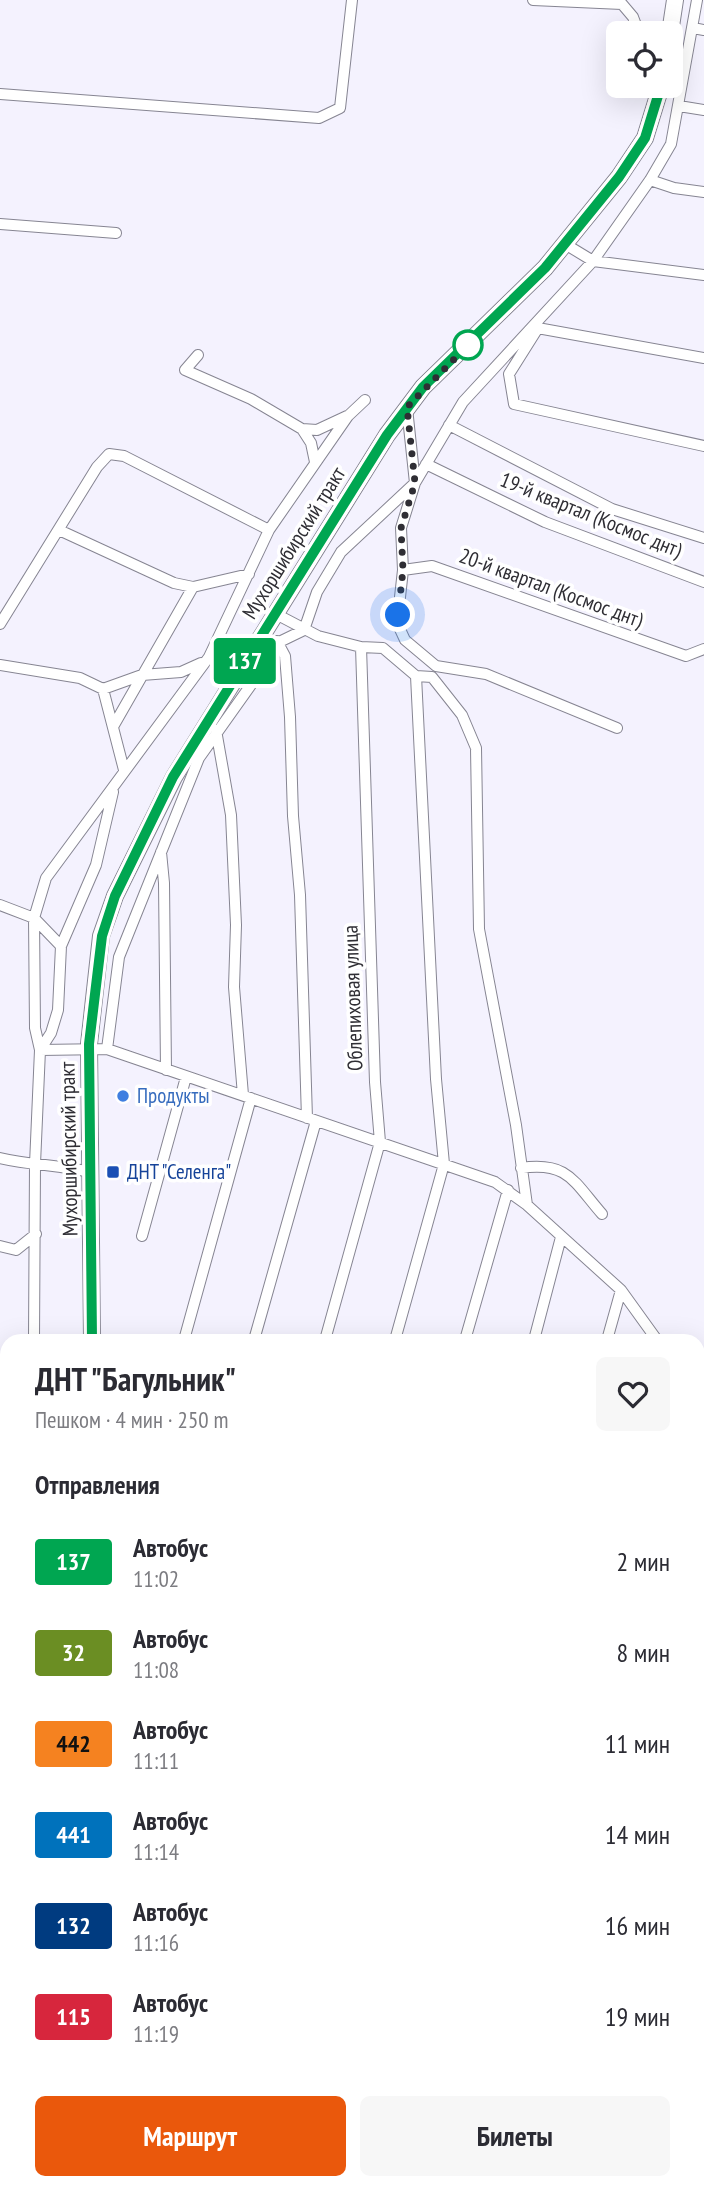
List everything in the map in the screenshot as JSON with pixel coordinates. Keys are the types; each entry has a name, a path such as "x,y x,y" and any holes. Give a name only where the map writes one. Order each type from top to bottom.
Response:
{"main road":[{"path":"672,21 675,0"},
{"name":"Мухоршибирский тракт","path":"92,1334 89,1049 102,936 115,896 173,777 213,726 273,613 407,407 529,285 565,244 638,150 650,126 658,98"}],"street":[{"path":"0,94 319,118 340,108 352,0"},
{"path":"533,0 622,4 635,21"},
{"path":"617,728 486,674 436,666 405,640 398,627 403,570 401,528 415,483 475,387 535,327 593,261 671,144 697,0"},
{"path":"692,28 704,30"},
{"path":"679,106 704,110"},
{"path":"649,180 674,188 704,192"},
{"path":"0,224 116,233"},
{"path":"565,244 593,261 704,275"},
{"path":"535,327 704,358"},
{"path":"535,327 509,374 513,404 704,446"},
{"path":"198,355 185,370 251,399 302,429 312,443 315,462"},
{"path":"34,1334 35,1164 40,1051 35,1028 34,918 46,878 209,657 269,530 348,416 365,400"},
{"path":"407,407 415,483"},
{"path":"302,429 317,430 348,416"},
{"path":"449,425 612,509 704,538"},
{"path":"0,624 97,467 109,454 124,456 269,530"},
{"name":"19-й квартал (Космос днт)","path":"426,464 545,522 704,582"},
{"path":"107,1049 118,957 213,726 258,675 277,641 300,635 304,630 317,592 341,552 415,483"},
{"path":"59,530 174,583 193,587 249,574"},
{"name":"20-й квартал (Космос днт)","path":"403,570 432,566 686,656 704,649"},
{"path":"114,725 193,587"},
{"path":"273,613 304,630 361,647 383,648 416,677 432,677"},
{"path":"256,1334 311,1119 300,895 292,816 290,717 285,656 277,641"},
{"name":"Облепиховая улица","path":"326,1334 380,1142 373,1026 361,647"},
{"path":"0,665 80,678 103,689 142,675 181,672 209,657"},
{"path":"432,677 436,666"},
{"path":"397,1334 444,1164 436,1079 416,677"},
{"path":"432,677 462,715 476,748 479,929 527,1205"},
{"path":"103,689 124,769"},
{"path":"186,1334 247,1096 234,987 236,925 231,815 213,726"},
{"path":"40,1051 51,1033 58,1010 61,946 96,865 114,788"},
{"path":"161,851 164,883 166,1070"},
{"path":"0,905 34,918 61,946"},
{"path":"40,1051 107,1049 444,1164 508,1190 621,1290 653,1334"},
{"path":"142,1236 186,1077"},
{"path":"0,1158 54,1164 90,1172"},
{"path":"521,1168 543,1164 563,1171 602,1214"},
{"path":"468,1334 508,1190"},
{"path":"0,1246 16,1250 36,1234"},
{"path":"536,1334 561,1237"},
{"path":"609,1334 621,1290"}],"bus line":[{"name":"137","path":"92,1334 89,1044 102,936 115,896 173,777 273,613 387,435 423,387 545,268 619,177 645,138 659,98"}],"place":[{"name":"Продукты","path":"123,1096"},
{"name":"ДНТ \"Селенга\"","path":"113,1172"}],"route":[{"path":"398,615 403,570 401,528 415,483 407,407 423,387 473,340 468,345"}]}
